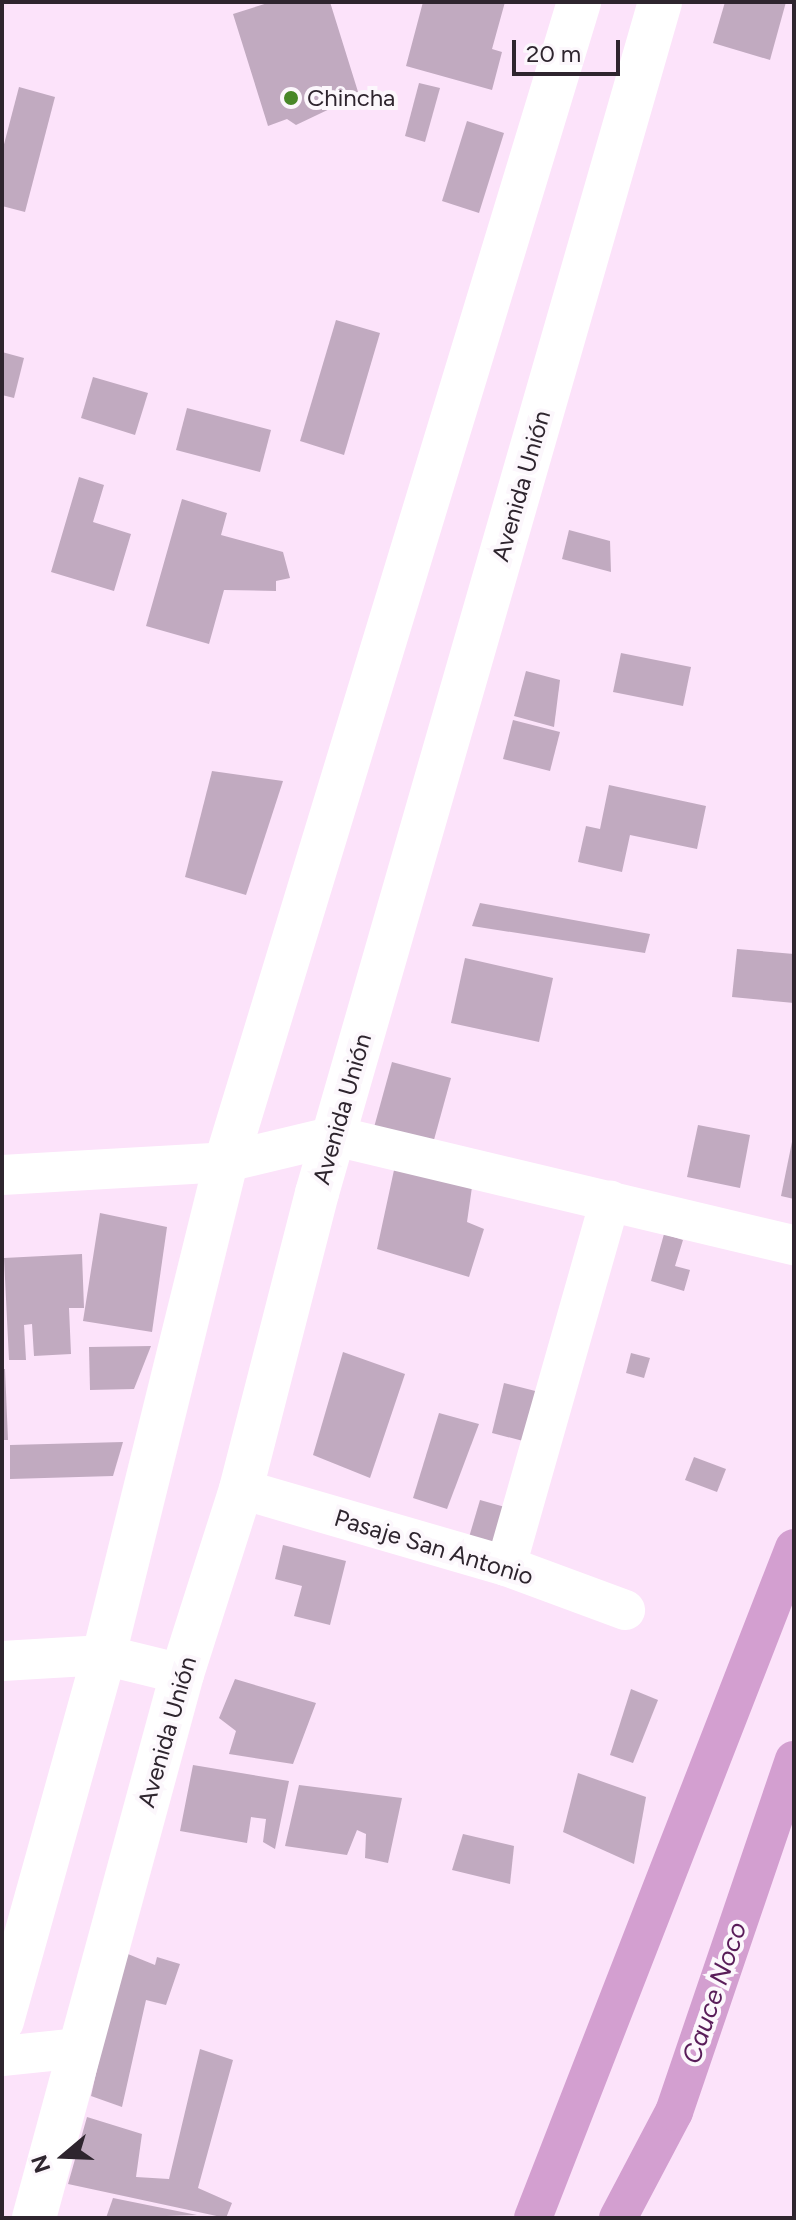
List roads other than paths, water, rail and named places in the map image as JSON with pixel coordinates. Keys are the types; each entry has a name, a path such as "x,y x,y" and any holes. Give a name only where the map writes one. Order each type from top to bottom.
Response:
{"main road":[{"path":"2,2021 104,1655 226,1162 579,2"},
{"name":"Avenida Unión","path":"34,2218 182,1674 241,1489 335,1136 660,2"}],"street":[{"path":"2,1175 226,1162 335,1136 794,1245"},
{"path":"506,1566 610,1201"},
{"name":"Pasaje San Antonio","path":"241,1489 506,1566 625,1610"},
{"path":"2,1661 104,1655 182,1674"},
{"path":"2,2056 80,2048"}],"waterway":[{"path":"533,2218 794,1548"},
{"name":"Cauce Noco","path":"618,2218 674,2112 794,1760"}],"place":[{"name":"Chincha","path":"291,98"}]}
